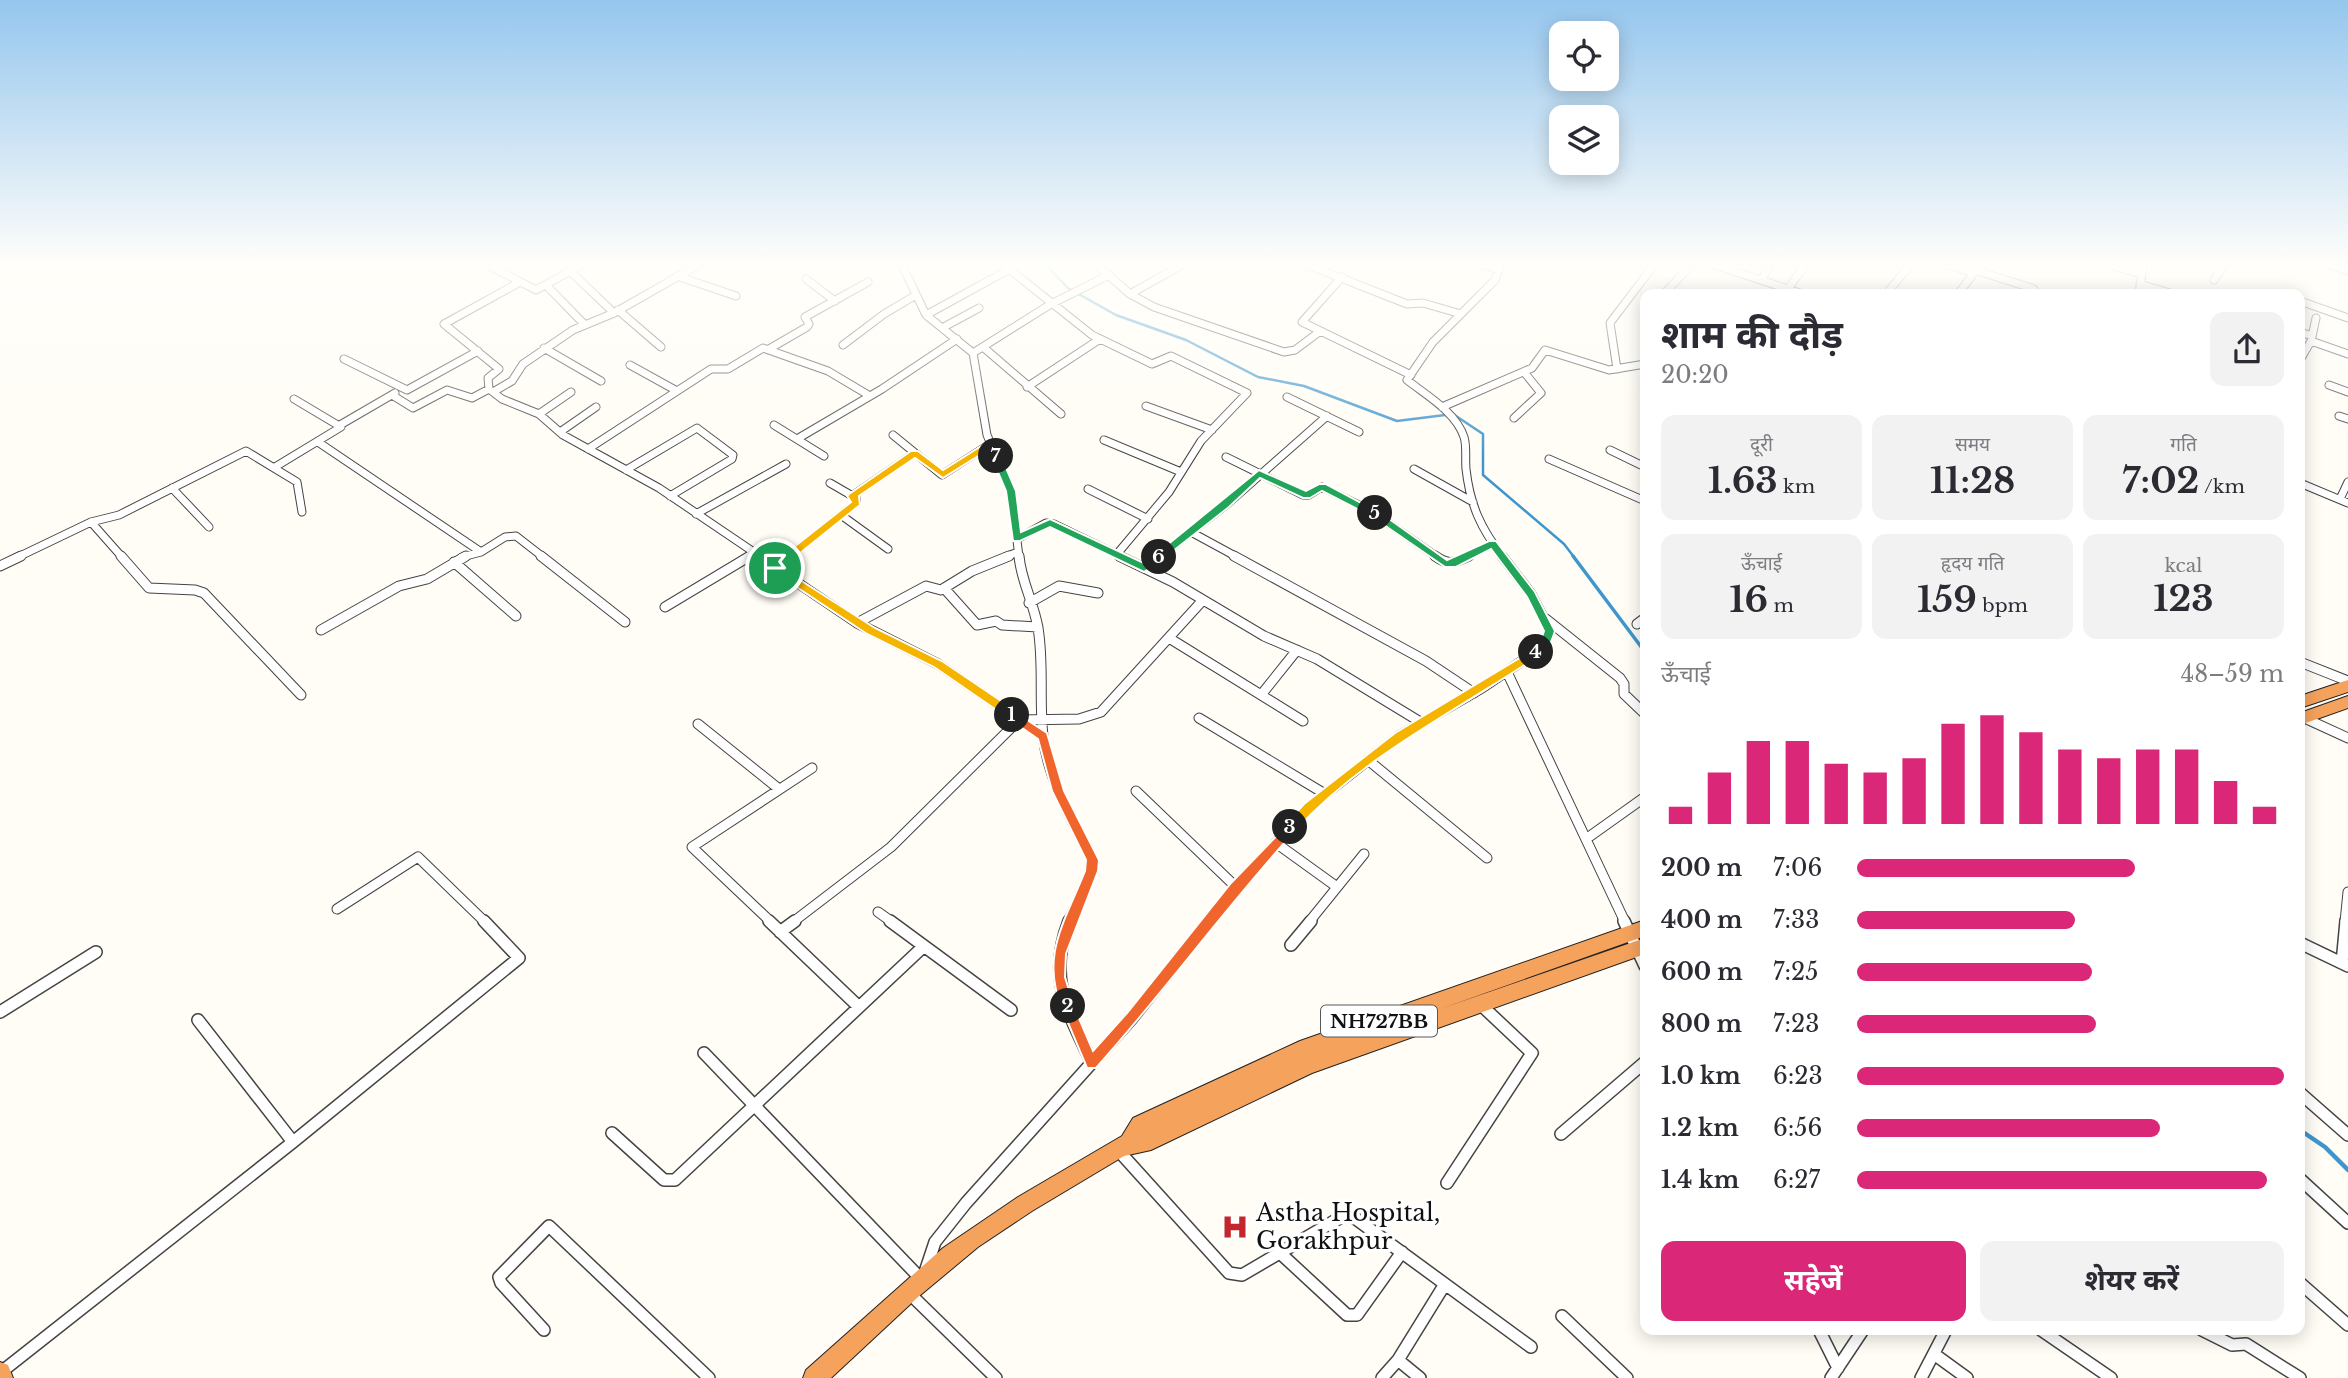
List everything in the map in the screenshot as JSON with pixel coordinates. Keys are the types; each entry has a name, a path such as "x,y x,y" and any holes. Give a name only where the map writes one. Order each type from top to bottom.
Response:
{"highway":[{"path":"2305,711 2348,683"},
{"path":"2305,713 2348,702"},
{"name":"NH727BB","path":"1123,1146 1144,1143 1307,1065 1640,944"},
{"name":"NH727BB","path":"814,1378 918,1283 971,1240 1028,1202 1123,1146 1140,1125 1300,1050 1640,944"}],"street":[{"path":"451,329 499,369 488,378 491,391 502,399 539,414 559,432 670,496 857,623 938,664 1043,736"},
{"path":"392,395 413,408 447,390 472,398 512,381 523,364 575,329"},
{"path":"638,329 661,347"},
{"path":"769,349 803,329"},
{"path":"843,345 864,329"},
{"path":"944,329 973,353 989,444 1002,465 1011,491 1020,578 1038,627 1043,736 1058,791 1093,860 1092,871 1062,941 1058,965 1066,1002 1091,1063"},
{"path":"973,353 1010,329"},
{"path":"1086,329 1100,339 1152,364 1171,356 1245,391 1246,395 1200,441 1148,519 1117,554"},
{"path":"1218,329 1284,352 1295,350 1319,332"},
{"path":"1314,329 1411,375"},
{"path":"918,1283 935,1241 966,1203 1132,1018 1236,887 1309,807 1399,736 1474,693 1544,647 1550,631 1531,594 1483,531 1466,470 1464,436 1444,408 1407,380 1433,342 1446,329"},
{"path":"1610,329 1617,369"},
{"path":"2305,351 2314,329"},
{"path":"2305,334 2348,354"},
{"path":"797,439 870,396 957,339"},
{"path":"1027,387 1100,339"},
{"path":"983,346 1061,414"},
{"path":"544,348 601,381"},
{"path":"588,449 711,369 725,370 760,349 769,349 828,371 870,396"},
{"path":"1444,408 1534,367 1545,350 1609,370 1640,365"},
{"path":"275,467 402,389 412,388 478,351"},
{"path":"344,359 402,389"},
{"path":"630,365 677,391"},
{"path":"1514,418 1541,393 1524,372"},
{"path":"2329,385 2348,392"},
{"path":"539,414 571,392"},
{"path":"1287,397 1359,432"},
{"path":"294,399 340,425"},
{"path":"1146,406 1212,429"},
{"path":"559,432 596,407"},
{"path":"1144,568 1191,532 1327,416"},
{"path":"774,425 824,456"},
{"path":"626,470 697,428 733,455 732,460 670,496"},
{"path":"893,435 943,475 989,444"},
{"path":"1104,440 1181,472"},
{"path":"318,442 481,552"},
{"path":"1610,450 1640,465"},
{"path":"0,566 91,522 119,515 246,451 297,482 302,512"},
{"path":"852,496 915,453"},
{"path":"1226,457 1303,495 1309,495 1322,487 1367,508 1445,563 1452,564 1492,544"},
{"path":"1549,459 1640,499"},
{"path":"696,514 786,464"},
{"path":"1414,469 1473,502"},
{"path":"2305,485 2344,501 2348,482"},
{"path":"775,568 856,503 856,498 830,483"},
{"path":"172,488 209,527"},
{"path":"1088,489 1148,519"},
{"path":"841,514 888,550"},
{"path":"91,522 149,588 195,590 204,593 300,695"},
{"path":"1017,539 1050,523 1144,568 1264,636 1317,659 1422,723"},
{"path":"1191,532 1426,660 1474,693"},
{"path":"321,630 399,586 426,579 467,554 481,552 505,537 516,536 625,622"},
{"path":"857,623 926,586 939,590 972,570 1018,552"},
{"path":"665,607 754,553"},
{"path":"454,562 516,616"},
{"path":"1029,603 1059,586 1098,593"},
{"path":"944,588 977,625 996,621 1004,625 1038,627"},
{"path":"780,932 901,839 1019,720 1079,719 1101,712 1203,600"},
{"path":"1542,616 1620,678 1624,684 1624,694 1640,710"},
{"path":"1169,638 1303,721"},
{"path":"1261,695 1297,650"},
{"path":"2305,664 2348,683"},
{"path":"1507,671 1586,839 1640,944"},
{"path":"2305,716 2348,738"},
{"path":"1199,718 1325,794"},
{"path":"698,724 779,789"},
{"path":"1368,760 1487,858"},
{"path":"812,768 692,847 859,1007"},
{"path":"1136,791 1236,887"},
{"path":"1586,839 1640,801"},
{"path":"1276,843 1337,887"},
{"path":"1291,945 1364,854"},
{"path":"1,1375 519,958 518,954 418,857 337,909"},
{"path":"2305,945 2345,964 2348,892"},
{"path":"878,912 1011,1010"},
{"path":"612,1133 669,1182 676,1180 924,946"},
{"path":"0,1012 96,952"},
{"path":"1447,1183 1531,1059 1532,1053 1478,1003"},
{"path":"198,1020 293,1142"},
{"path":"704,1053 918,1283 996,1378"},
{"path":"1562,1134 1640,1066"},
{"path":"2305,1097 2348,1135"},
{"path":"1123,1146 1229,1273 1242,1275 1348,1216 1402,1252 1531,1347"},
{"path":"2305,1188 2348,1223"},
{"path":"544,1330 499,1278 549,1226 709,1378"},
{"path":"1280,1253 1347,1315 1353,1317 1402,1252"},
{"path":"1382,1378 1398,1360 1445,1284"},
{"path":"2305,1287 2348,1325"},
{"path":"1562,1316 1627,1378"},
{"path":"1821,1335 1834,1373"},
{"path":"1834,1373 1860,1335"},
{"path":"1921,1378 1944,1335"},
{"path":"2048,1335 2110,1378"},
{"path":"2209,1335 2232,1345 2246,1344 2300,1378"},
{"path":"1934,1354 1967,1378"},
{"path":"1398,1360 1420,1378"}],"waterway":[{"path":"1156,329 1186,340 1258,377 1304,386 1397,421 1453,414 1483,434 1483,475 1564,544 1574,557"},
{"path":"1573,556 1640,645"},
{"path":"2305,1133 2325,1147 2348,1170"}],"place":[{"name":"Astha Hospital, Gorakhpur","path":"1235,1227"}],"route":[{"path":"989,444 1002,465 1011,491 1017,539 1050,523 1144,568 1226,505 1259,473 1306,496 1320,486 1367,508 1448,564 1492,544 1531,594 1550,631 1544,647 1482,688 1399,736 1309,807 1236,887 1132,1018 1091,1063 1066,1002 1058,977 1058,965 1062,941 1092,871 1093,860 1058,791 1043,736 938,664 857,623 775,568 856,503 856,498 852,496 915,453 943,475 989,444"}]}
